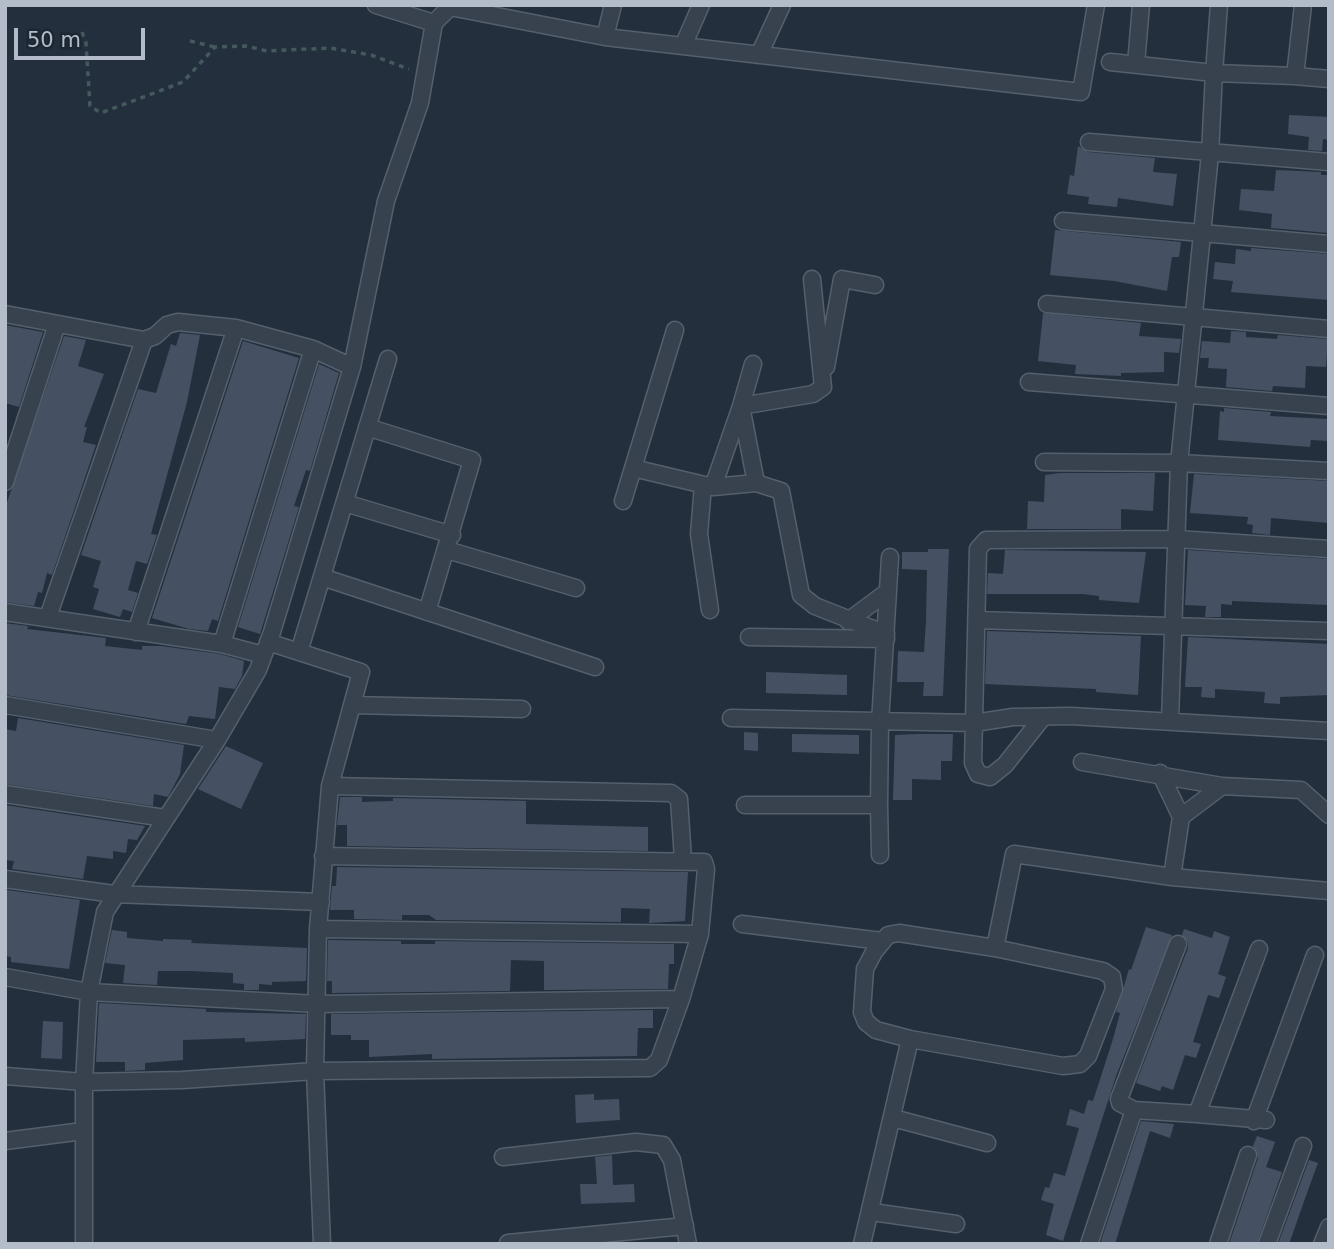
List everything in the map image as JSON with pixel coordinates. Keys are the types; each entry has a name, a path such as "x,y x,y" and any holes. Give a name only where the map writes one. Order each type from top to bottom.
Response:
{"street":[{"path":"376,5 433,23"},
{"path":"527,22 530,5"},
{"path":"605,37 613,5"},
{"path":"683,46 701,5"},
{"path":"759,55 782,5"},
{"path":"83,1244 84,1082 89,992 100,931 114,894 217,740 266,649 352,367 386,201 420,103 433,23 450,6 605,37 1081,92 1097,5"},
{"path":"1136,64 1141,5"},
{"path":"1170,720 1179,463 1210,154 1219,5"},
{"path":"1295,76 1303,5"},
{"path":"1110,62 1214,73 1329,79"},
{"path":"1089,142 1329,162"},
{"path":"1063,221 1329,244"},
{"path":"812,279 823,387"},
{"path":"741,405 813,394 823,387 842,279 875,285"},
{"path":"1047,304 1195,315 1329,329"},
{"path":"5,314 144,340 155,336 167,325 178,322 236,328 313,349 352,367"},
{"path":"5,482 57,324"},
{"path":"136,632 236,328"},
{"path":"623,501 675,330"},
{"path":"48,617 144,340"},
{"path":"222,644 313,349"},
{"path":"299,652 388,359"},
{"path":"710,610 699,534 708,486 741,405 752,364"},
{"path":"1029,382 1186,403 1329,406"},
{"path":"741,405 756,483"},
{"path":"367,427 472,460 426,612"},
{"path":"1044,461 1179,463 1329,471"},
{"path":"633,468 708,486 756,483 781,491 801,595 815,606 886,636"},
{"path":"345,503 576,588"},
{"path":"1043,717 1005,765 990,778 983,778 975,769 978,550 986,540 1177,539 1329,549"},
{"path":"880,855 880,723 890,557"},
{"path":"322,577 595,667"},
{"path":"848,621 887,592"},
{"path":"5,612 222,644 299,652 361,672 330,786 318,929 315,1071 322,1244"},
{"path":"977,620 1329,631"},
{"path":"749,637 886,636"},
{"path":"5,705 217,740"},
{"path":"352,705 522,709"},
{"path":"731,718 974,723 1043,717 1170,720 1329,731"},
{"path":"1082,762 1160,773 1222,786 1301,790 1329,815"},
{"path":"1160,773 1181,817 1172,877"},
{"path":"330,786 671,793 679,799 682,860"},
{"path":"1181,817 1222,786"},
{"path":"5,794 165,818"},
{"path":"745,805 879,806"},
{"path":"995,948 1014,854 1172,877 1329,891"},
{"path":"5,1076 84,1082 181,1080 315,1071 650,1068 659,1060 700,934 706,869 704,862 323,856"},
{"path":"5,879 114,894 321,902"},
{"path":"742,924 882,940 899,933 995,948 1103,971 1112,977 1114,989 1088,1056 1080,1064 1063,1066 910,1039 876,1030 866,1022 862,1012 865,969 882,940"},
{"path":"318,929 700,934"},
{"path":"1178,944 1119,1099 1134,1110 1260,1120 1315,955"},
{"path":"1197,1114 1259,949"},
{"path":"5,977 89,992 318,1004 681,999"},
{"path":"862,1244 872,1212 910,1039"},
{"path":"1089,1244 1134,1110"},
{"path":"893,1118 987,1143"},
{"path":"5,1141 83,1131"},
{"path":"503,1157 636,1142 663,1145 672,1160 688,1244"},
{"path":"1268,1244 1303,1146"},
{"path":"1218,1244 1248,1155"},
{"path":"872,1212 956,1224"},
{"path":"508,1243 685,1226"},
{"path":"1322,1244 1329,1227"}],"path":[{"path":"82,32 86,43 90,106 101,113 183,82 215,47"},
{"path":"190,41 215,47 246,46 267,51 330,48 357,51 424,75"}],"building":[{"path":"1289,115 1329,117 1329,140 1323,139 1322,151 1308,150 1309,137 1288,134"},
{"path":"1078,146 1088,152 1155,158 1153,172 1177,174 1173,206 1118,198 1117,207 1088,204 1089,197 1067,194 1070,175 1074,176"},
{"path":"1276,170 1321,172 1321,175 1329,175 1329,233 1271,228 1272,214 1239,210 1241,189 1274,191"},
{"path":"1055,230 1181,242 1179,257 1172,257 1167,291 1114,281 1050,275"},
{"path":"1251,248 1329,254 1329,300 1231,292 1233,281 1213,279 1215,262 1235,264 1236,249 1251,251"},
{"path":"1043,313 1141,323 1139,336 1181,339 1179,353 1164,352 1164,372 1121,373 1121,376 1075,374 1076,365 1038,361"},
{"path":"5,325 43,332 19,407 5,403"},
{"path":"1231,331 1246,332 1246,337 1277,339 1278,335 1328,339 1326,367 1306,366 1305,388 1273,386 1272,391 1226,387 1227,369 1208,368 1209,358 1200,358 1202,341 1230,343"},
{"path":"180,333 200,335 187,402 151,534 157,535 147,564 136,561 128,590 138,593 132,612 123,609 120,617 93,609 99,589 93,587 101,561 81,555 138,389 156,393 171,344 176,346"},
{"path":"64,336 86,340 78,366 104,374 84,427 87,427 83,442 96,445 52,575 47,573 42,593 38,592 34,606 5,602 5,508"},
{"path":"243,341 299,358 218,621 212,619 208,631 189,629 152,618"},
{"path":"319,364 339,373 310,471 306,470 294,506 299,507 260,634 238,627"},
{"path":"1224,408 1271,412 1270,416 1328,419 1329,441 1311,440 1310,447 1218,440 1220,411 1224,412"},
{"path":"1155,473 1153,511 1121,509 1121,529 1027,529 1028,501 1044,502 1045,475"},
{"path":"1194,474 1329,481 1329,523 1271,518 1270,535 1252,533 1253,525 1247,524 1248,517 1190,513"},
{"path":"928,549 949,549 943,696 923,696 924,682 897,682 898,651 924,652 926,621 927,570 902,569 902,552 928,552"},
{"path":"1005,550 1146,552 1139,603 1099,600 1099,596 1083,594 987,594 988,573 1003,574"},
{"path":"1188,550 1329,559 1329,605 1232,601 1232,605 1221,604 1221,617 1205,617 1206,606 1185,605"},
{"path":"5,623 28,626 27,629 106,638 105,646 142,650 142,646 161,646 220,654 244,661 242,676 235,689 219,687 215,719 189,716 186,724 5,695"},
{"path":"987,631 1141,636 1138,695 1096,692 1096,689 985,684"},
{"path":"1188,637 1329,644 1329,695 1280,697 1280,704 1264,703 1265,692 1215,689 1215,698 1201,697 1202,687 1185,687"},
{"path":"766,672 847,675 847,695 766,693"},
{"path":"18,718 184,745 180,774 168,797 154,794 153,806 5,784 5,729 16,731"},
{"path":"744,732 758,733 758,751 744,750"},
{"path":"792,734 859,735 859,754 792,752"},
{"path":"953,734 952,761 941,761 941,780 912,779 912,800 893,800 895,735"},
{"path":"226,746 263,763 241,809 198,789"},
{"path":"340,797 362,797 362,802 393,801 393,798 526,801 526,824 648,827 648,851 347,846 347,825 337,825"},
{"path":"5,805 145,826 137,840 128,839 126,853 113,851 113,859 87,856 83,879 12,869 14,861 5,860"},
{"path":"337,867 688,872 685,921 649,923 650,909 621,908 621,922 436,920 429,915 402,915 402,920 354,919 354,910 330,910"},
{"path":"7,890 80,900 69,969 11,962 11,957 5,956"},
{"path":"1146,927 1172,935 1116,1076 1063,1241 1046,1235 1054,1204 1041,1200 1054,1173 1065,1176 1079,1128 1066,1125 1070,1109 1084,1114 1088,1100 1093,1101 1113,1039 1120,1013 1116,1012 1129,969 1131,970"},
{"path":"1184,929 1212,938 1214,931 1230,937 1218,974 1226,977 1219,998 1208,995 1193,1042 1201,1044 1196,1058 1185,1055 1173,1090 1162,1086 1160,1091 1136,1083 1188,948 1188,942 1182,935"},
{"path":"112,930 127,932 127,938 307,948 306,981 272,982 272,985 259,984 259,990 244,990 244,984 233,983 233,973 158,971 157,985 123,983 125,965 105,963"},
{"path":"328,940 401,941 401,944 435,944 435,941 674,944 674,964 669,964 668,989 544,990 544,961 511,960 510,991 332,993 332,981 327,981"},
{"path":"99,1003 206,1009 206,1012 306,1014 305,1039 245,1042 245,1038 183,1040 183,1060 145,1063 145,1070 125,1071 125,1062 96,1062"},
{"path":"653,1010 653,1028 638,1028 637,1056 432,1059 432,1054 369,1057 369,1040 351,1040 351,1035 331,1035 331,1014"},
{"path":"43,1021 63,1022 62,1059 41,1058"},
{"path":"594,1094 594,1100 619,1099 620,1120 576,1123 575,1095"},
{"path":"1141,1121 1174,1124 1170,1138 1150,1131 1115,1244 1100,1244"},
{"path":"1257,1136 1275,1142 1266,1167 1282,1172 1257,1244 1229,1244 1258,1158 1253,1146"},
{"path":"612,1155 613,1185 634,1184 635,1202 581,1204 580,1184 597,1184 595,1157"},
{"path":"1309,1160 1318,1163 1289,1244 1278,1244"}]}
